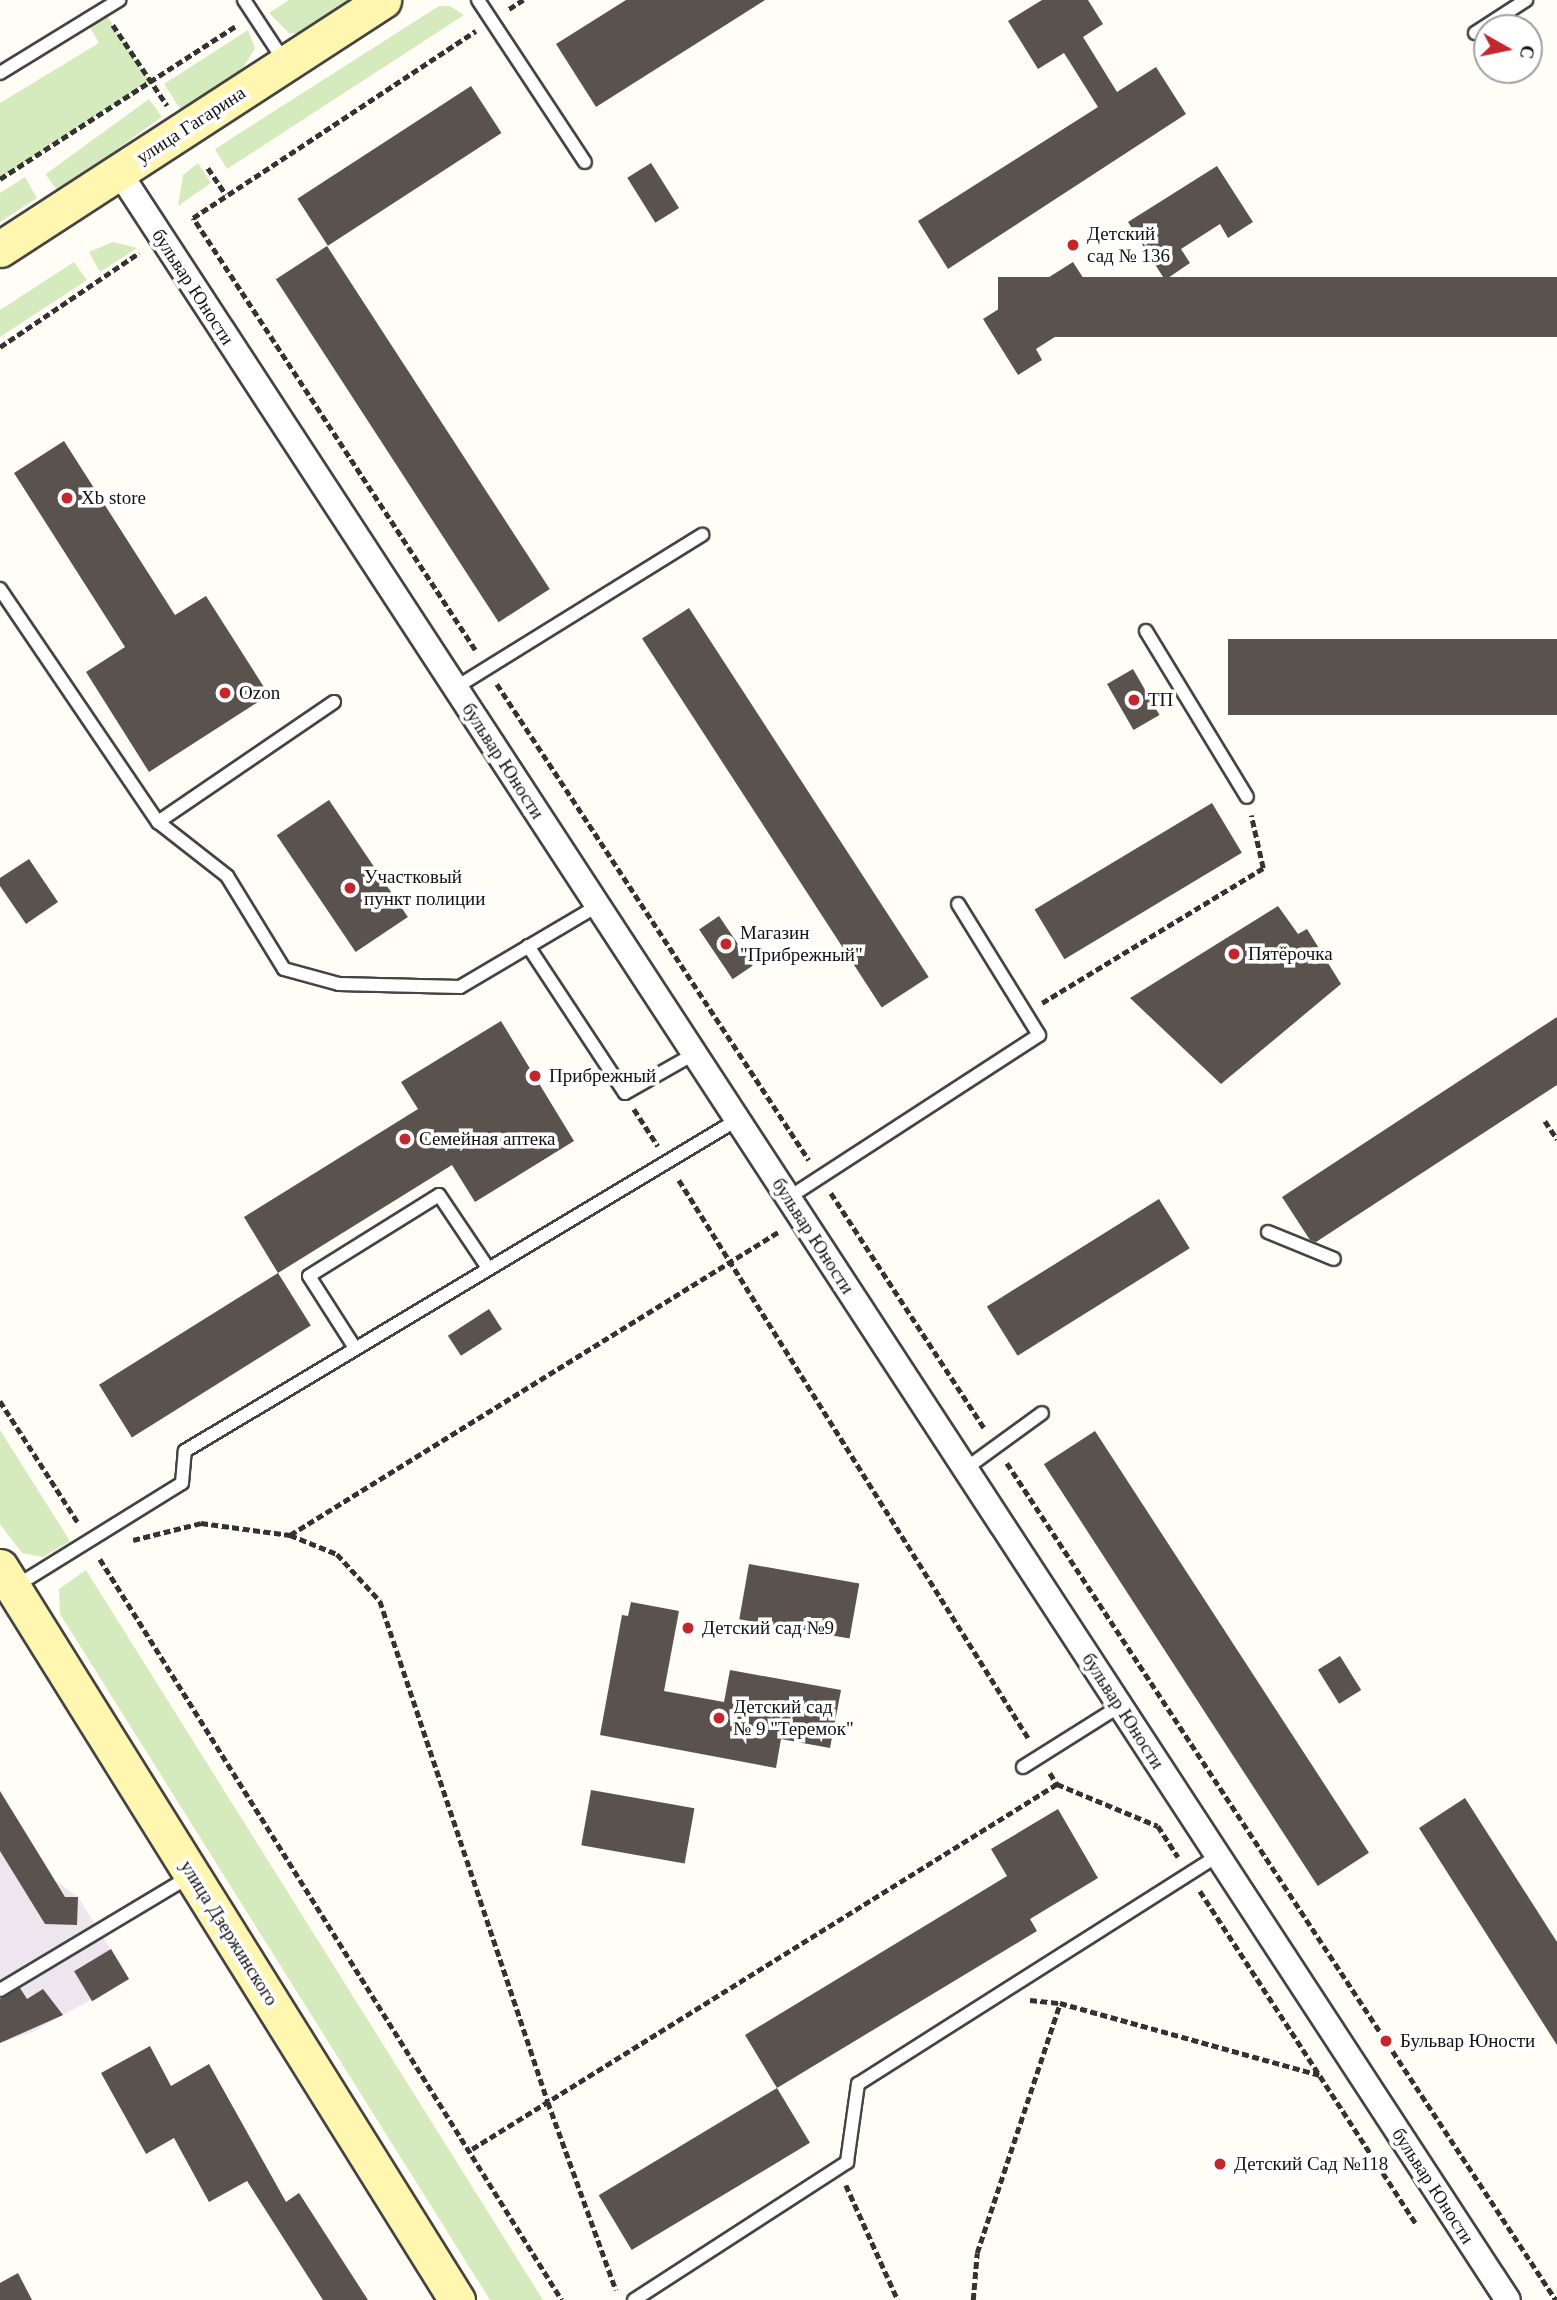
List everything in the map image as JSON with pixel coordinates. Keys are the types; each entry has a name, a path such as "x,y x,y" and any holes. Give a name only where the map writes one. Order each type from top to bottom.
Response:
{"main road":[{"name":"улица Гагарина","path":"0,249 383,0"},
{"name":"улица Дзержинского","path":"6,1577 457,2300"}],"street":[{"name":"бульвар Юности","path":"119,172 1508,2300"}],"lane":[{"path":"0,73 119,0"},
{"path":"244,0 286,63"},
{"path":"478,0 585,162"},
{"path":"1504,14 1526,0"},
{"path":"456,688 702,535"},
{"path":"0,589 158,822 227,876 284,969 307,978 339,984 460,987 597,906"},
{"path":"1146,631 1247,797"},
{"path":"158,822 334,702"},
{"path":"788,1198 1039,1035 958,904"},
{"path":"528,946 625,1093 694,1054"},
{"path":"6,1577 92,1545 181,1483 185,1451 737,1120"},
{"path":"355,1348 309,1276 439,1195 488,1268"},
{"path":"1269,1232 1334,1259"},
{"path":"965,1468 1042,1413"},
{"path":"1023,1768 1120,1706"},
{"path":"634,2300 847,2162 858,2084 1217,1856"},
{"path":"0,1990 192,1875"}],"path":[{"path":"523,0 192,218 1556,2300"},
{"path":"103,10 171,112"},
{"path":"0,179 253,15"},
{"path":"208,168 226,195"},
{"path":"0,347 140,252"},
{"path":"1025,1014 1263,868 1247,797"},
{"path":"625,1093 1057,1784 1158,1826 1416,2223"},
{"path":"1545,1121 1557,1139"},
{"path":"290,1535 787,1227"},
{"path":"0,1401 472,2150 562,2300"},
{"path":"92,1545 201,1523 290,1535 337,1554 380,1601 548,2102 620,2300"},
{"path":"472,2150 1057,1784"},
{"path":"994,1997 1060,2003 1320,2076"},
{"path":"973,2300 977,2253 1060,2003"},
{"path":"838,2168 898,2300"}],"shaded area":[{"path":"0,1791 55,1880 78,1897 129,1979 32,2032 0,2043"}],"green space":[{"path":"289,0 355,0 305,34 289,33 269,13"},
{"path":"439,6 450,6 464,15 227,169 215,149"},
{"path":"103,10 150,81 0,179 0,103 99,43 86,20"},
{"path":"248,30 255,48 242,70 181,110 164,84"},
{"path":"149,99 162,117 58,192 45,174"},
{"path":"198,163 211,183 178,206 183,175"},
{"path":"25,177 37,198 0,222 0,193"},
{"path":"113,242 137,248 100,272 89,252"},
{"path":"74,262 87,280 0,337 0,310"},
{"path":"0,1430 70,1541 43,1557 22,1553 0,1524"},
{"path":"86,1570 543,2300 490,2300 60,1614 59,1589"}],"building":[{"path":"626,0 765,0 596,107 556,44"},
{"path":"1042,0 1088,0 1103,24 1083,37 1117,92 1156,67 1186,114 948,269 918,221 1098,107 1064,53 1038,69 1008,21"},
{"path":"471,86 501,133 328,246 297,199"},
{"path":"651,163 679,208 655,223 627,178"},
{"path":"1217,166 1253,222 1228,238 1220,224 1181,249 1190,263 1165,280 1128,222"},
{"path":"327,246 550,589 499,622 276,279"},
{"path":"1073,262 1108,317 1081,334 1075,324 1036,349 1042,360 1018,375 983,319"},
{"path":"998,277 1557,277 1557,337 998,337"},
{"path":"64,441 175,615 206,596 269,695 149,772 86,672 125,647 14,473"},
{"path":"689,608 929,977 882,1008 642,638"},
{"path":"1228,639 1557,639 1557,715 1228,715"},
{"name":"ТП","path":"1133,669 1160,715 1134,730 1107,684"},
{"name":"Участковый пункт полиции","path":"329,800 408,917 356,952 277,835"},
{"path":"1212,803 1242,853 1064,959 1035,910"},
{"path":"29,859 58,902 26,924 0,886 0,878"},
{"path":"1278,906 1298,934 1307,929 1341,984 1221,1084 1130,998"},
{"path":"719,916 753,966 733,979 699,929"},
{"path":"1557,1017 1557,1085 1316,1242 1310,1240 1282,1197"},
{"path":"501,1021 574,1141 475,1202 452,1165 278,1273 244,1217 418,1109 401,1082"},
{"path":"1159,1199 1190,1248 1018,1356 987,1307"},
{"path":"278,1273 311,1326 132,1437 99,1385"},
{"path":"489,1309 502,1329 461,1356 448,1336"},
{"path":"1095,1431 1369,1853 1318,1886 1044,1464"},
{"path":"749,1564 859,1583 850,1639 739,1619"},
{"path":"631,1602 679,1611 664,1691 724,1702 730,1670 841,1690 830,1748 781,1739 776,1768 600,1735 622,1615 628,1616"},
{"path":"1340,1656 1361,1690 1339,1704 1318,1670"},
{"path":"591,1790 694,1808 685,1863 581,1845"},
{"path":"0,1791 65,1897 78,1897 77,1925 45,1924 0,1851"},
{"path":"1465,1798 1557,1942 1557,2045 1419,1828"},
{"path":"1058,1809 1098,1878 1030,1919 1037,1931 777,2088 745,2035 1007,1876 991,1849"},
{"path":"111,1949 129,1979 92,2001 74,1971"},
{"path":"20,1988 27,1999 43,1989 63,2015 0,2043 0,1999"},
{"path":"150,2046 171,2086 209,2064 286,2202 299,2193 368,2300 323,2300 247,2181 209,2202 174,2138 146,2154 101,2073"},
{"path":"777,2088 810,2143 632,2250 599,2195"},
{"path":"18,2273 32,2300 0,2300 0,2283"}],"place":[{"name":"Детский сад № 136","path":"1073,245"},
{"name":"Xb store","path":"67,498"},
{"name":"Ozon","path":"225,693"},
{"name":"ТП","path":"1134,700"},
{"name":"Участковый пункт полиции","path":"350,888"},
{"name":"Магазин \"Прибрежный\"","path":"726,944"},
{"name":"Пятёрочка","path":"1234,954"},
{"name":"Прибрежный","path":"535,1076"},
{"name":"Семейная аптека","path":"405,1139"},
{"name":"Детский сад №9","path":"688,1628"},
{"name":"Детский сад № 9 \"Теремок\"","path":"719,1718"},
{"name":"Бульвар Юности","path":"1386,2041"},
{"name":"Детский Сад №118","path":"1220,2164"}]}
